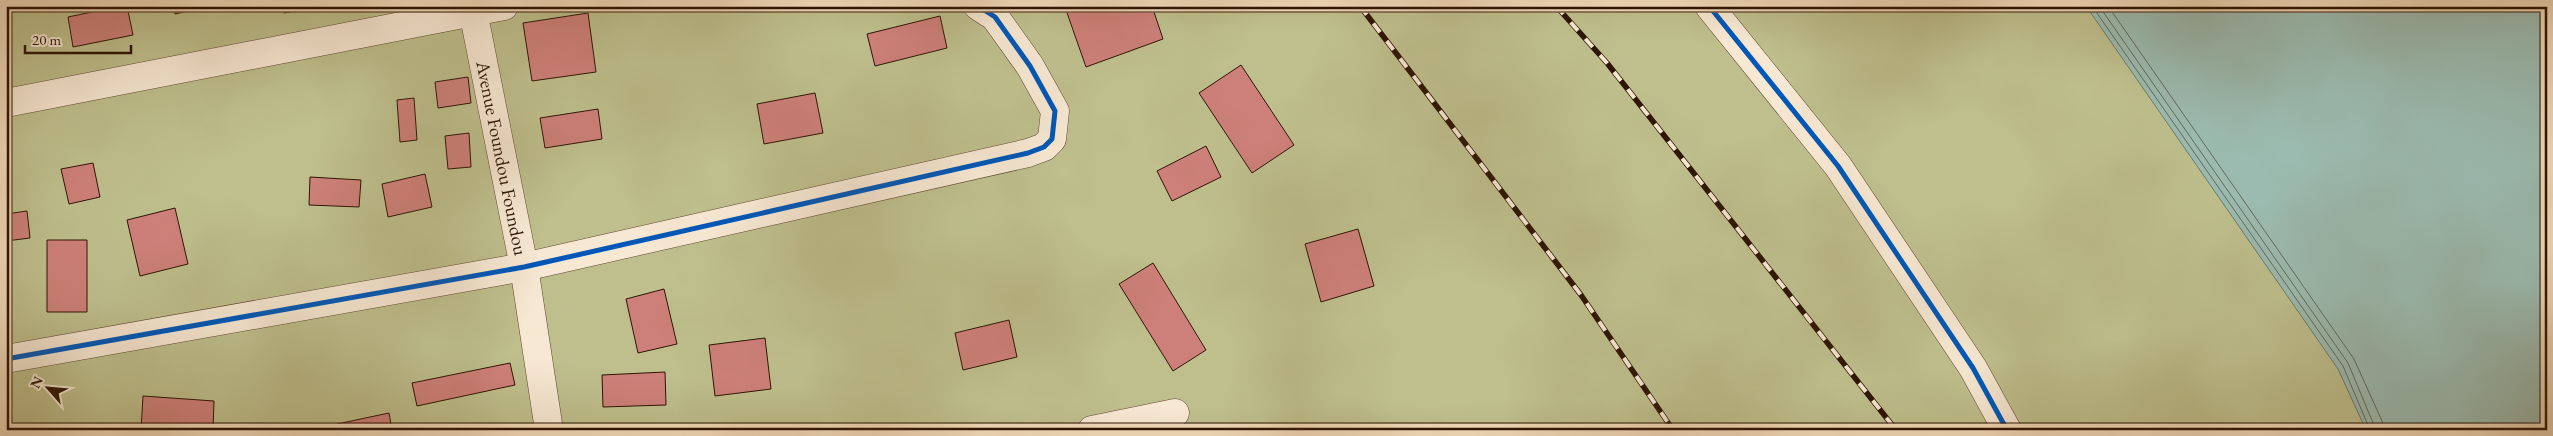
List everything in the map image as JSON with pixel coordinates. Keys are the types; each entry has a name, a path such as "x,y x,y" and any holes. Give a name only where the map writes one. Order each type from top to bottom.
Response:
{"street":[{"path":"6,103 473,9 504,6"},
{"path":"6,359 524,267 1028,154 1044,147 1052,139 1055,111 1030,66 995,17 978,6"},
{"path":"1709,6 1838,166 1973,368 2007,430"},
{"name":"Avenue Foundou Foundou","path":"473,9 524,267 549,430"},
{"path":"1092,430 1175,413"}],"green space":[{"path":"6,6 2547,6 2547,430 6,430"}],"water":[{"path":"2086,6 2547,6 2547,430 2366,430 2338,369"}],"building":[{"path":"127,6 133,35 73,47 68,17"},
{"path":"173,6 210,6 175,14"},
{"path":"283,6 309,6 310,8 284,13"},
{"path":"1076,6 1152,6 1163,39 1086,67 1066,10"},
{"path":"588,13 596,72 532,81 523,23"},
{"path":"940,16 947,48 875,66 867,34"},
{"path":"1241,65 1294,145 1252,173 1199,93"},
{"path":"468,77 471,103 438,108 435,82"},
{"path":"815,93 823,133 764,144 757,104"},
{"path":"414,98 417,140 400,142 397,100"},
{"path":"598,109 602,139 545,148 540,118"},
{"path":"469,133 471,167 448,169 445,136"},
{"path":"1206,146 1221,177 1172,201 1157,171"},
{"path":"93,163 100,197 69,204 61,169"},
{"path":"425,174 432,207 388,217 382,184"},
{"path":"310,177 361,180 359,207 309,205"},
{"path":"175,208 188,264 140,276 127,220"},
{"path":"27,211 30,238 6,241 6,214"},
{"path":"1358,229 1374,286 1321,302 1305,244"},
{"path":"47,240 87,240 87,312 47,312"},
{"path":"1153,263 1206,350 1173,371 1119,284"},
{"path":"664,289 677,344 638,353 626,299"},
{"path":"1009,320 1017,357 963,370 955,333"},
{"path":"765,338 771,389 715,396 709,345"},
{"path":"510,363 515,385 417,406 412,383"},
{"path":"665,372 666,405 603,407 602,375"},
{"path":"143,396 214,401 213,430 141,430"},
{"path":"389,413 392,430 338,430 337,424"}],"railway":[{"path":"1360,6 1581,295 1673,430"},
{"path":"1556,6 1607,63 1896,430"}],"cycle path":[{"path":"6,359 524,267 1028,153 1044,147 1052,139 1055,111 1030,66 995,17 978,6"},
{"path":"1709,6 1838,166 1973,368 2007,430"}]}
